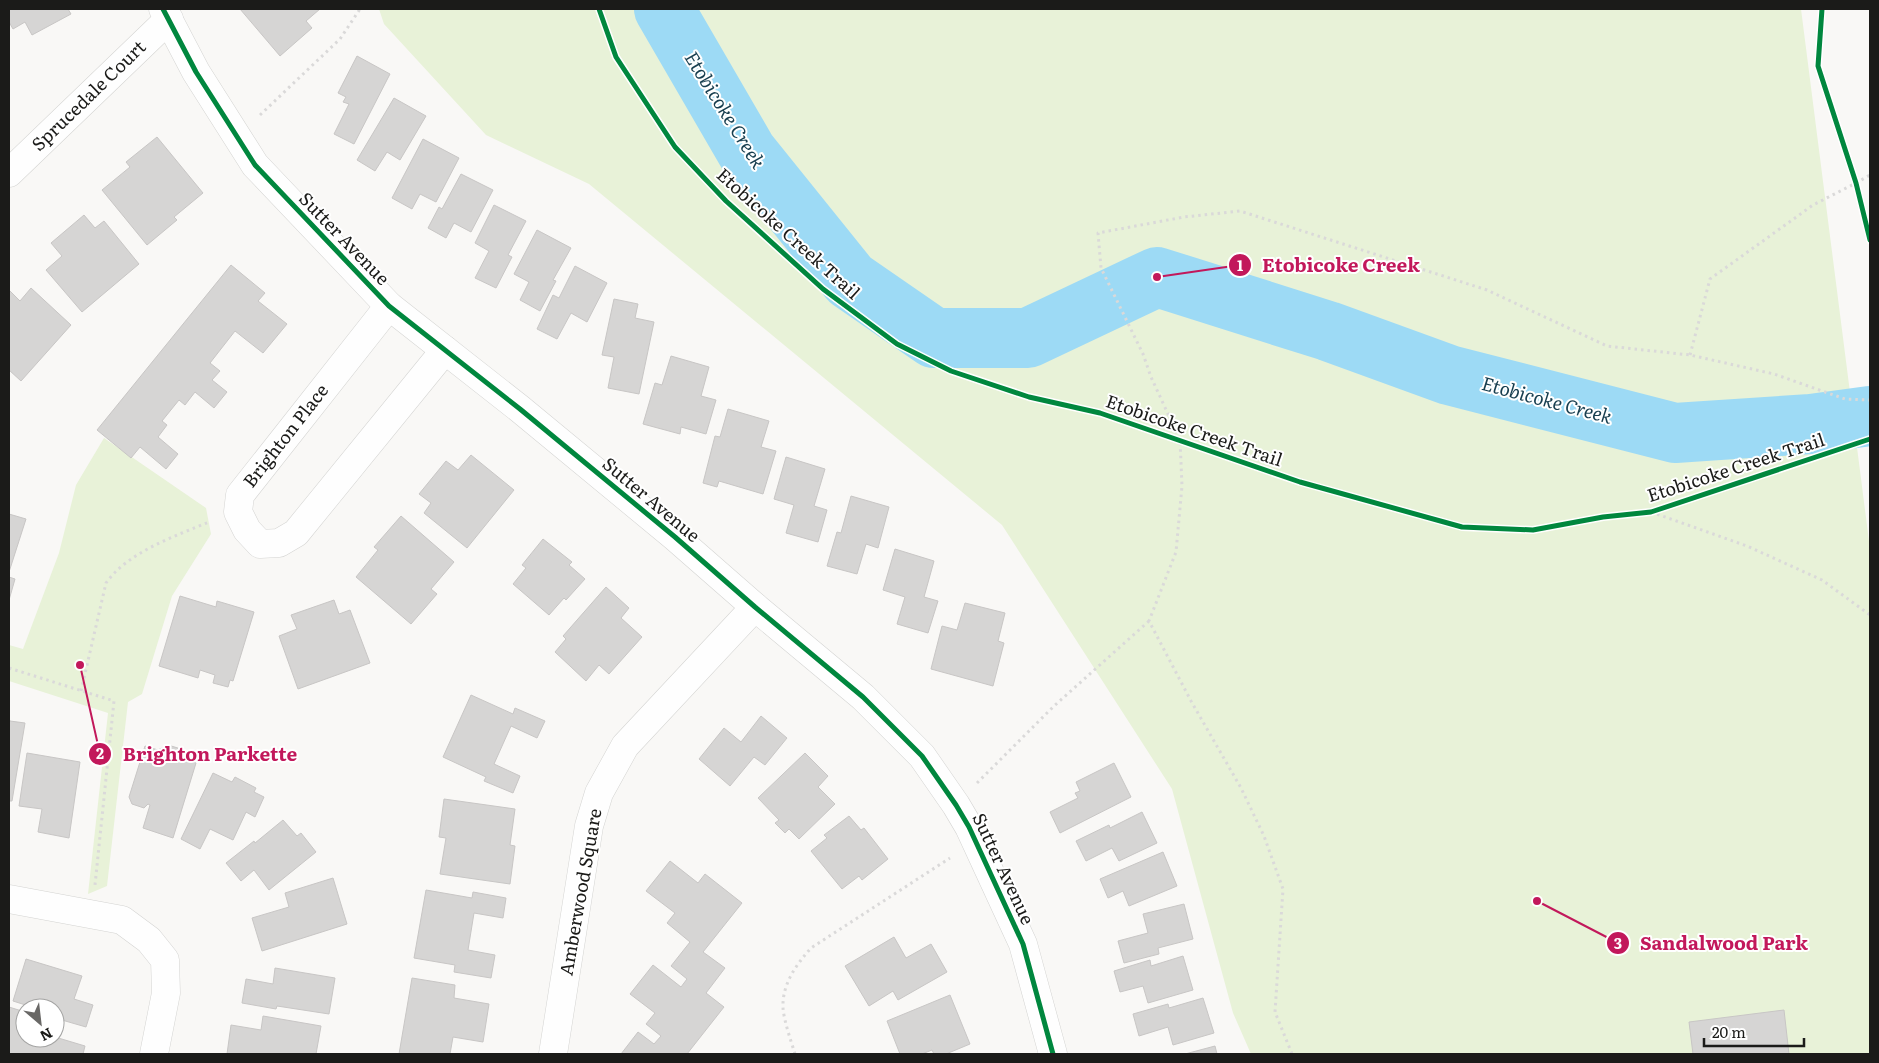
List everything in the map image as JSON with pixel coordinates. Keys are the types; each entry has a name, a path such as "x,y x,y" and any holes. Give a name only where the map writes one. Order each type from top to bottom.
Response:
{"street":[{"name":"Sutter Avenue","path":"166,14 196,72 255,165 389,306 667,530 755,607 863,697 922,756 956,805 976,841 1023,944 1053,1054"},
{"name":"Sprucedale Court","path":"9,174 166,14"},
{"name":"Brighton Place","path":"247,530 238,512 240,495 389,306"},
{"path":"247,530 260,544 278,543 296,532 445,350"},
{"name":"Amberwood Square","path":"553,1054 589,826 599,793 625,746 755,607"},
{"path":"9,899 122,920 149,940 165,960 166,993 154,1054"}],"path":[{"path":"237,137 340,39 360,9"},
{"path":"1853,174 1859,193"},
{"path":"1690,355 1710,279 1813,205 1870,175"},
{"path":"956,805 1054,706 1149,621 1176,552 1182,486 1180,440 1151,377 1143,354 1101,268 1098,233 1184,217 1240,212 1487,290 1607,346 1690,355 1774,374 1845,399 1870,400"},
{"path":"1651,512 1747,546 1822,580 1870,614"},
{"path":"81,691 106,583 114,571 138,554 215,520 247,530"},
{"path":"1149,621 1241,788 1264,836 1283,889 1275,1012 1292,1054"},
{"path":"9,668 114,701 92,915"},
{"path":"795,1054 783,1008 786,985 796,965 811,948 976,841"}],"green space":[{"path":"379,9 1801,9 1870,549 1870,1054 1251,1054 1233,1013 1172,789 1002,525 589,184 486,135 384,24"},
{"path":"104,438 206,508 211,534 172,596 142,694 128,702 107,886 88,894 108,713 9,681 9,645 23,649 59,553 76,485"}],"building":[{"path":"9,9 68,9 71,14 32,35 25,22 13,29 9,22"},
{"path":"240,9 320,9 306,21 312,28 280,56"},
{"path":"357,56 390,74 354,144 334,134 349,104 343,102 346,97 338,93"},
{"path":"394,98 426,116 400,160 387,152 375,171 357,160"},
{"path":"157,137 203,193 174,217 177,220 147,245 102,190 130,167 126,162"},
{"path":"423,139 459,158 436,202 420,194 412,209 392,198"},
{"path":"461,174 493,190 471,232 454,223 446,238 428,228 439,207 442,209"},
{"path":"494,205 526,221 508,255 512,257 496,288 475,278 489,251 475,243"},
{"path":"84,215 95,228 104,221 139,264 82,312 46,270 62,256 51,243"},
{"path":"537,230 571,248 553,280 556,281 540,311 520,300 529,282 514,274"},
{"path":"231,265 265,293 258,301 287,324 263,353 235,331 210,363 220,371 212,380 227,392 214,408 195,392 185,405 179,400 162,421 167,425 158,437 178,454 166,469 140,447 131,458 97,430"},
{"path":"575,266 607,283 587,322 571,313 557,339 537,329 553,295 559,298"},
{"path":"31,288 71,325 21,381 9,370 9,290 20,301"},
{"path":"614,299 638,304 635,318 654,322 639,394 608,388 614,357 602,355"},
{"path":"671,356 709,367 701,396 716,400 706,434 681,427 680,434 643,424 655,383 662,385"},
{"path":"728,409 769,421 761,447 776,451 763,494 719,481 717,487 703,483 715,436 720,437"},
{"path":"471,455 514,490 467,548 424,513 431,503 419,494 446,461 458,470"},
{"path":"786,457 825,469 814,506 827,510 818,542 786,533 794,505 774,499"},
{"path":"851,496 889,507 878,548 866,544 857,574 827,566 837,532 841,533"},
{"path":"9,514 26,519 9,572"},
{"path":"401,516 454,562 431,589 437,594 411,624 356,577 378,550 374,547"},
{"path":"543,539 572,562 569,565 585,579 549,615 513,584 526,568 522,565"},
{"path":"895,549 934,561 924,597 938,601 928,633 897,624 905,597 883,590"},
{"path":"9,577 15,579 9,600"},
{"path":"606,587 629,608 621,618 642,637 609,674 599,665 586,681 555,652 566,639 563,636"},
{"path":"180,596 216,607 217,601 254,612 233,681 230,680 228,687 213,683 215,675 200,670 198,678 159,666"},
{"path":"334,600 339,614 350,610 370,663 298,689 279,636 297,629 291,615"},
{"path":"965,603 1005,613 998,641 1004,643 993,686 931,669 942,626 957,630"},
{"path":"471,695 513,714 515,708 545,721 537,738 511,726 494,764 520,776 513,793 484,781 486,777 443,757"},
{"path":"761,716 787,738 765,765 754,757 730,786 699,759 724,728 741,742"},
{"path":"9,719 10,721 25,723 12,801 9,801"},
{"path":"168,745 181,749 184,760 196,763 173,838 143,828 150,805 148,804 144,808 132,804 129,797 145,746 158,750"},
{"path":"27,753 80,762 69,838 38,832 42,809 19,806"},
{"path":"805,753 828,776 818,787 835,804 799,839 789,829 785,833 775,823 779,820 758,798"},
{"path":"1114,763 1131,797 1060,833 1050,812 1078,798 1075,793 1080,791 1076,782"},
{"path":"213,773 232,782 235,777 256,788 254,792 264,797 255,817 246,812 233,840 210,829 200,849 181,839"},
{"path":"444,799 515,809 510,845 515,846 510,884 440,874 446,838 439,837"},
{"path":"1142,812 1157,843 1119,861 1112,848 1086,861 1076,841 1109,825 1110,828"},
{"path":"849,816 861,830 864,828 888,859 862,880 859,876 842,889 811,851 827,838 824,835"},
{"path":"283,820 297,836 301,833 316,852 269,890 254,870 241,881 226,863"},
{"path":"1163,852 1177,886 1129,906 1123,891 1108,898 1100,879"},
{"path":"670,861 698,883 705,874 742,903 703,952 725,968 706,993 724,1007 687,1054 621,1054 638,1032 654,1044 661,1036 646,1024 655,1013 630,994 653,965 681,987 687,979 671,966 690,942 667,923 675,913 646,891"},
{"path":"333,878 347,924 262,951 252,918 289,907 285,893"},
{"path":"426,890 472,898 473,892 506,898 503,918 474,913 468,950 495,955 491,978 454,972 455,965 414,958"},
{"path":"1184,904 1193,939 1158,948 1159,954 1124,963 1118,941 1148,933 1143,914"},
{"path":"894,937 906,958 931,944 947,972 898,1000 893,991 869,1006 845,966"},
{"path":"1183,956 1193,990 1148,1003 1143,986 1120,992 1114,971 1150,960 1151,966"},
{"path":"26,959 82,976 74,999 93,1005 86,1027 65,1021 65,998 15,998 15,1002 13,1001"},
{"path":"275,968 335,978 329,1014 277,1006 276,1009 242,1003 246,979 273,984"},
{"path":"412,978 455,985 454,998 489,1004 483,1042 453,1037 450,1054 399,1054"},
{"path":"950,995 970,1044 946,1054 934,1054 932,1050 922,1054 900,1054 887,1021"},
{"path":"1203,998 1214,1033 1173,1045 1168,1027 1139,1036 1133,1014 1168,1004 1169,1008"},
{"path":"9,1007 15,1009 15,1048 65,1048 65,1040 85,1046 83,1054 9,1054"},
{"path":"1784,1010 1789,1054 1693,1054 1689,1022"},
{"path":"263,1016 321,1026 316,1054 227,1054 231,1025 261,1030"},
{"path":"1215,1046 1217,1054 1185,1054"}],"waterway":[{"name":"Etobicoke Creek","path":"664,9 747,152 850,280 934,338 1028,338 1157,277 1328,331 1449,375 1675,433 1811,424 1870,416"}],"cycle path":[{"path":"163,9 196,72 255,165 389,306 520,409 675,537 863,697 922,756 969,827 1023,944 1053,1054"},
{"name":"Etobicoke Creek Trail","path":"599,9 616,57 675,147 726,201 823,289 897,344 951,371 1029,397 1100,413 1300,482 1462,527 1533,530 1603,517 1651,512 1870,439"},
{"path":"1822,9 1818,66 1856,183 1870,240"}],"place":[{"name":"Etobicoke Creek","path":"1157,277"},
{"name":"Brighton Parkette","path":"80,665"},
{"name":"Sandalwood Park","path":"1537,901"}]}
